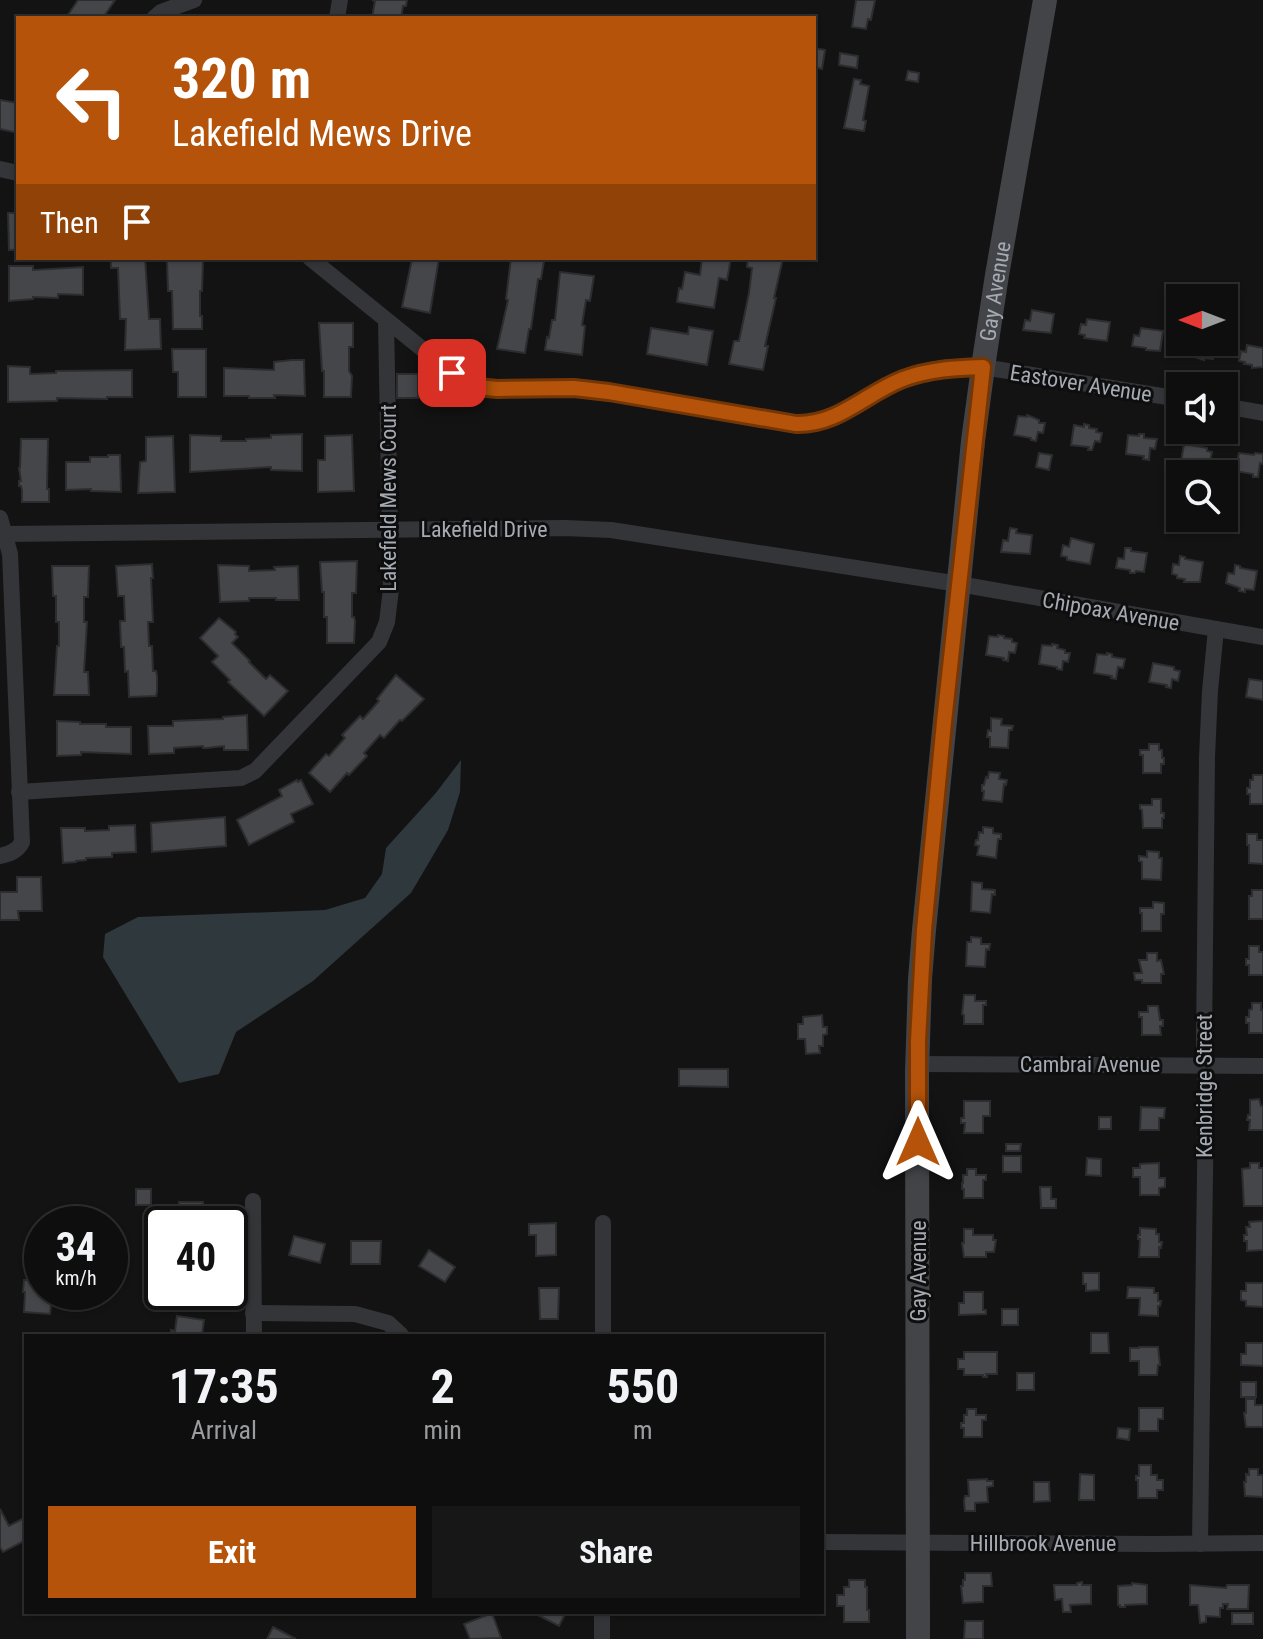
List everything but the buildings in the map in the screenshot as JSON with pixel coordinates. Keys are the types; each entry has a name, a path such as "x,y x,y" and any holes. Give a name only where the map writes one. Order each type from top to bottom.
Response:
{"street":[{"path":"156,16 194,0"},
{"name":"Gay Avenue","path":"918,1639 920,979 983,367 1045,0"},
{"name":"Eastover Avenue","path":"312,260 452,373 478,387 574,388 609,392 796,424 821,422 902,379 947,367 983,367 1166,397"},
{"name":"Lakefield Mews Court","path":"19,792 241,778 255,771 379,642 387,622 391,589 386,321"},
{"path":"1238,409 1263,413"},
{"path":"0,856 20,847 22,842 10,554 3,526"},
{"name":"Lakefield Drive","path":"3,526 611,530 959,584"},
{"name":"Chipoax Avenue","path":"959,584 1263,637"},
{"name":"Kenbridge Street","path":"1200,1544 1207,757 1216,629"},
{"name":"Cambrai Avenue","path":"918,1064 1263,1066"},
{"path":"253,1201 254,1334"},
{"path":"603,1223 603,1334"},
{"path":"253,1313 355,1314 388,1323 400,1334"},
{"name":"Hillbrook Avenue","path":"824,1542 1263,1543"},
{"path":"602,1614 602,1639"}],"shaded area":[{"path":"461,760 460,792 448,830 411,893 313,981 236,1032 219,1074 179,1083 103,957 105,934 138,917 325,910 365,898 382,874 386,848"}],"route":[{"path":"452,373 478,387 574,388 811,424 833,417 902,379 947,367 983,367 924,930 917,1072 918,1142"}]}
